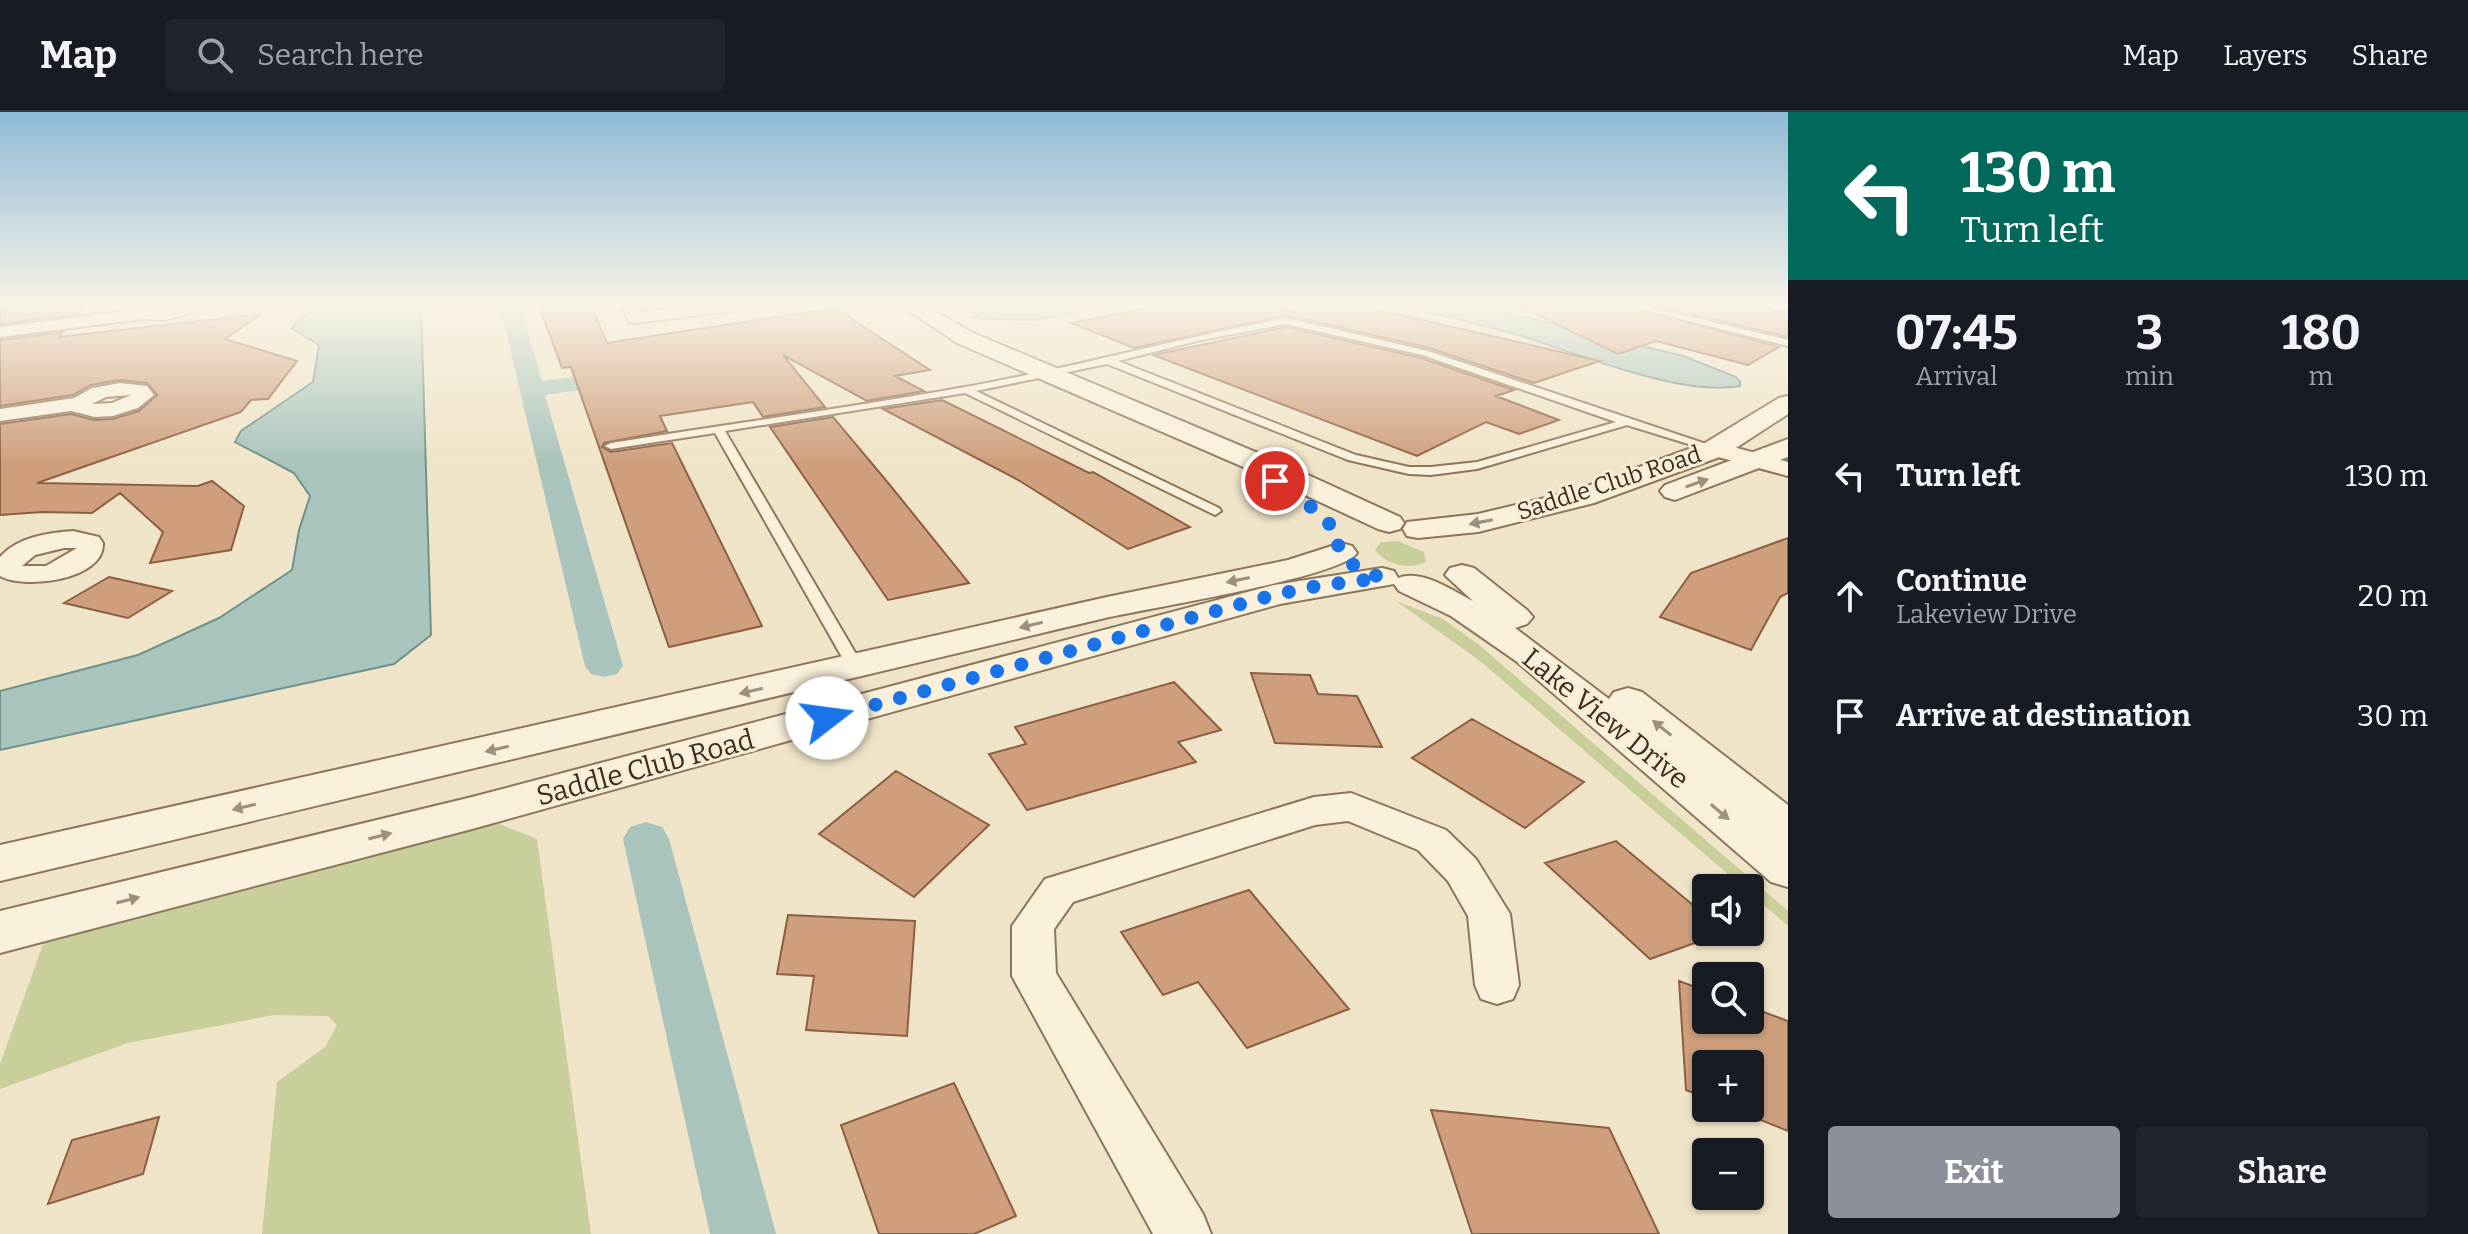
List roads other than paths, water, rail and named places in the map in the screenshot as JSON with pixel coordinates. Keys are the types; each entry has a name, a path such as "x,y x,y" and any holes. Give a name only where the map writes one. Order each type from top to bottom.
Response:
{"street":[{"path":"1013,358 1241,457"},
{"name":"Saddle Club Road","path":"0,863 1107,607 1295,568 1340,544 1357,525 1478,523 1584,497 1715,449 1788,403"},
{"path":"0,415 79,404"},
{"name":"Saddle Club Road","path":"0,932 472,813 1274,595 1317,586 1396,581 1442,583 1463,566 1479,547 1774,465 1788,447"},
{"path":"1715,449 1774,465"},
{"name":"Lake View Drive","path":"1241,457 1454,546 1463,566 1788,830"},
{"name":"Lake View Drive","path":"1241,457 1322,515 1349,562 1463,609 1529,653 1788,869"},
{"path":"1183,1234 1034,976 1033,926 1059,890 1314,811 1351,807 1432,840 1462,870 1489,914 1497,985"}],"lane":[{"path":"611,446 966,390 1118,358"},
{"path":"1441,358 1715,449"},
{"path":"1108,361 1295,434 1343,457 1381,467 1432,471 1462,466 1627,422"},
{"path":"966,390 1215,511"},
{"path":"718,429 855,666"}],"water":[{"path":"317,358 423,358 431,635 394,664 0,750 0,691 138,655 219,618 292,570 299,530 310,496 294,473 235,442 241,431 313,382"},
{"path":"1587,358 1689,358 1734,376 1740,381 1740,386 1716,388 1689,385"}],"waterway":[{"path":"524,358 604,666"},
{"path":"532,390 628,376"},
{"path":"646,839 743,1234"}]}
